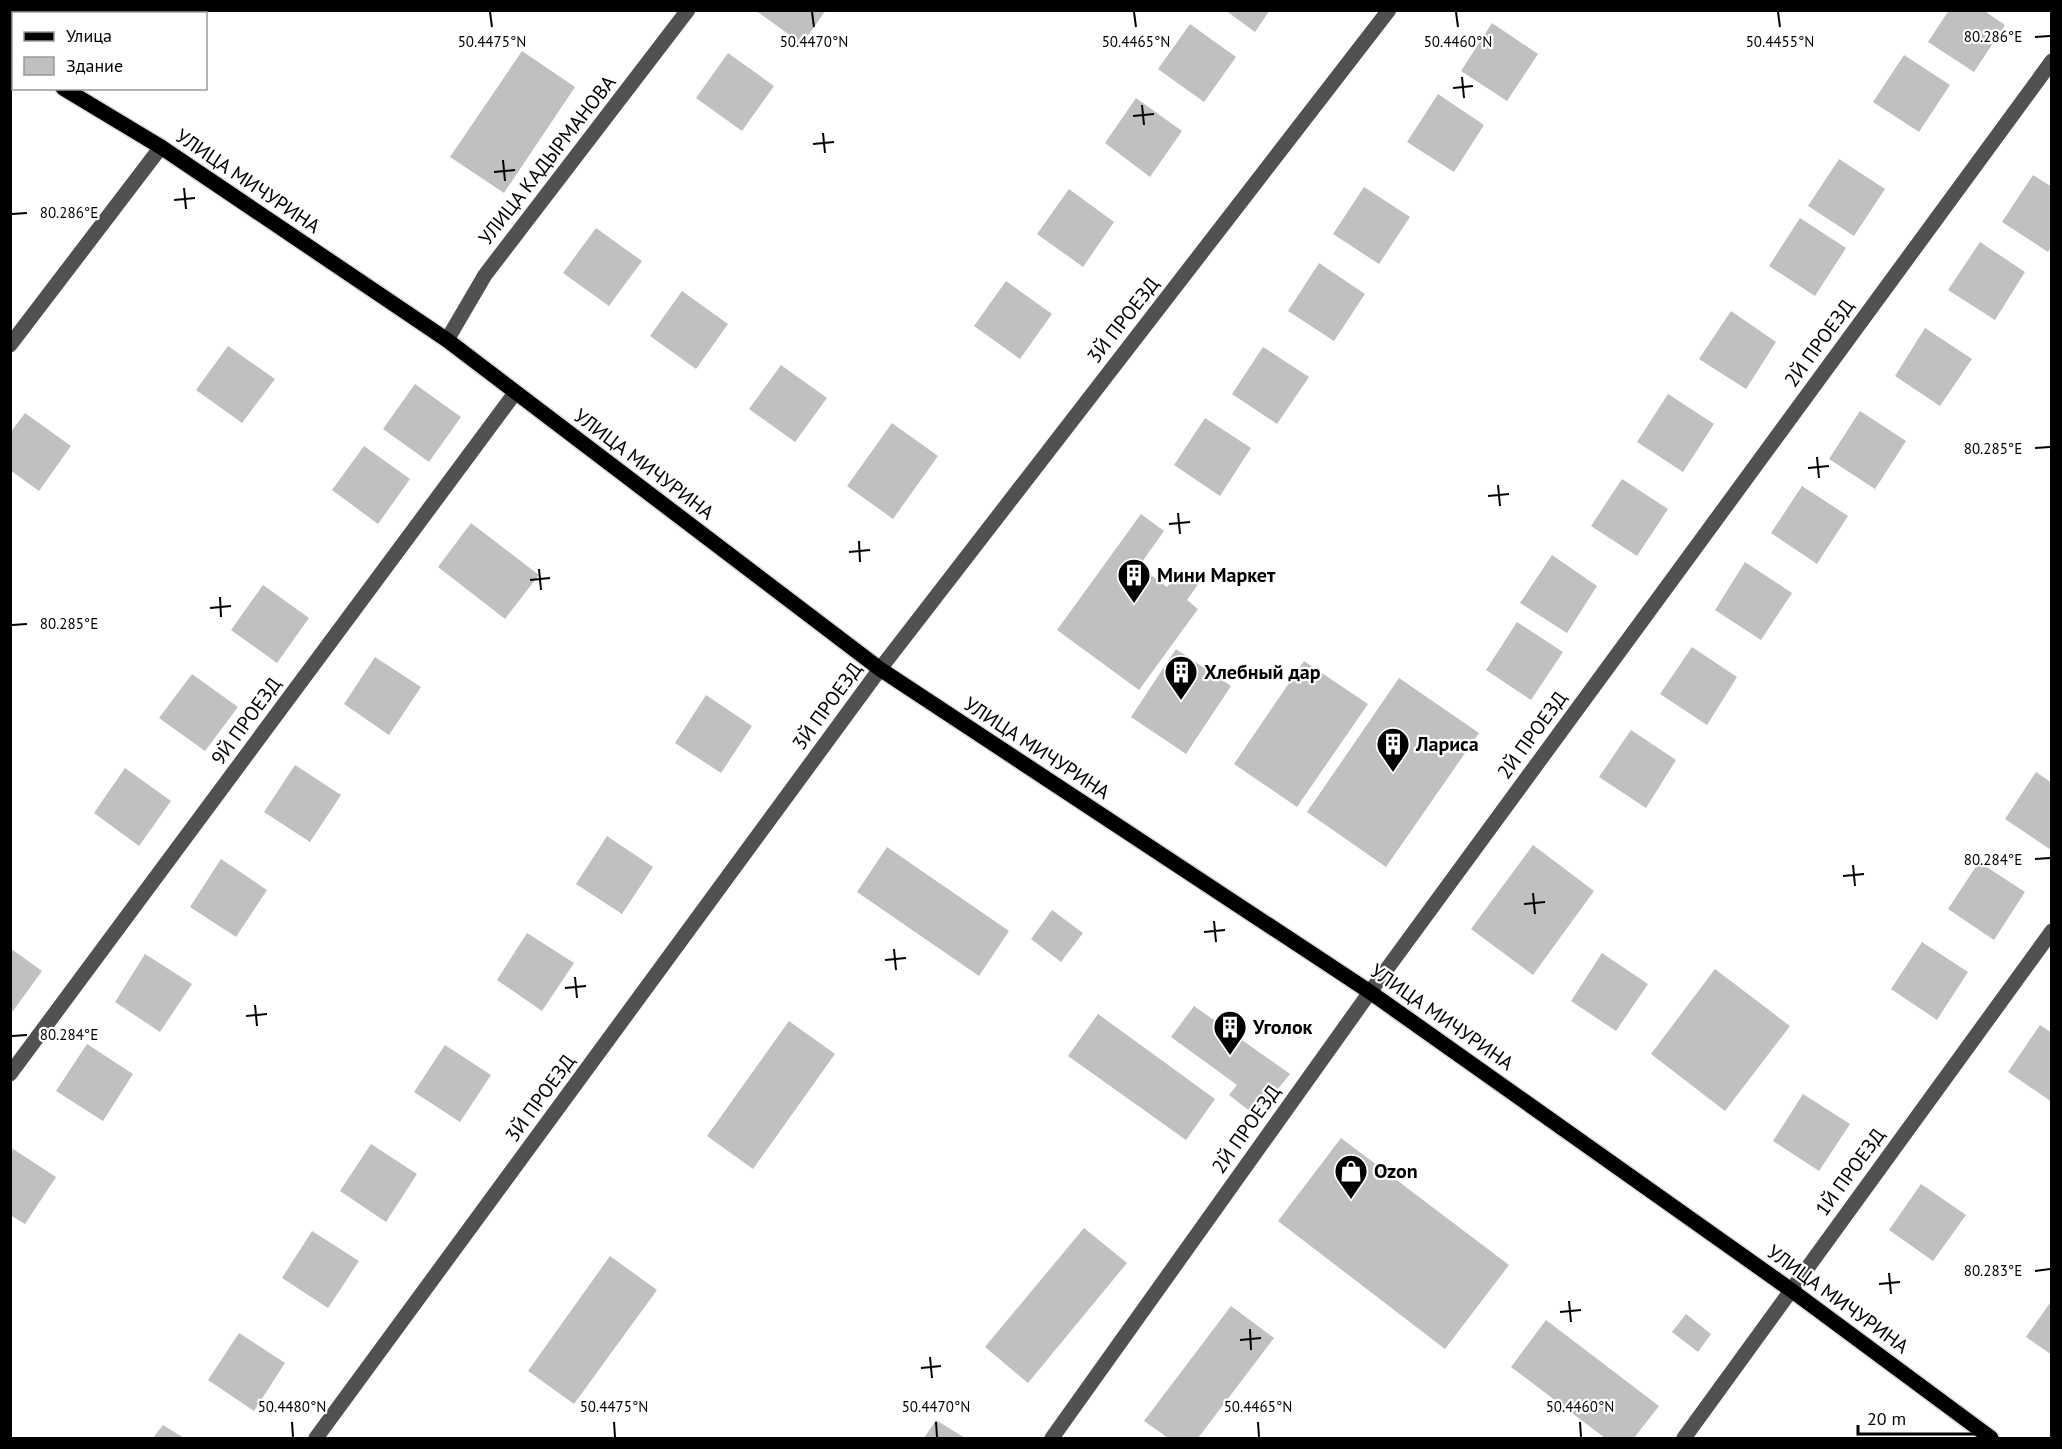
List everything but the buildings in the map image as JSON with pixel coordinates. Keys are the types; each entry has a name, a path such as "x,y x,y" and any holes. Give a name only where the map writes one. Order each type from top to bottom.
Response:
{"main road":[{"name":"УЛИЦА МИЧУРИНА","path":"66,90 161,147 447,340 880,669 1370,992 1791,1290 1991,1438"}],"street":[{"name":"УЛИЦА КАДЫРМАНОВА","path":"447,340 485,275 688,10"},
{"name":"3Й ПРОЕЗД","path":"316,1438 880,669 1389,10"},
{"name":"2Й ПРОЕЗД","path":"1052,1438 1370,992 2052,61"},
{"path":"10,345 161,147"},
{"name":"9Й ПРОЕЗД","path":"10,1074 515,393"},
{"name":"1Й ПРОЕЗД","path":"1684,1438 2052,931"}],"place":[{"name":"Мини Маркет","path":"1134,604"},
{"name":"Хлебный дар","path":"1181,701"},
{"name":"Лариса","path":"1393,773"},
{"name":"Уголок","path":"1230,1056"},
{"name":"Ozon","path":"1351,1200"}]}
